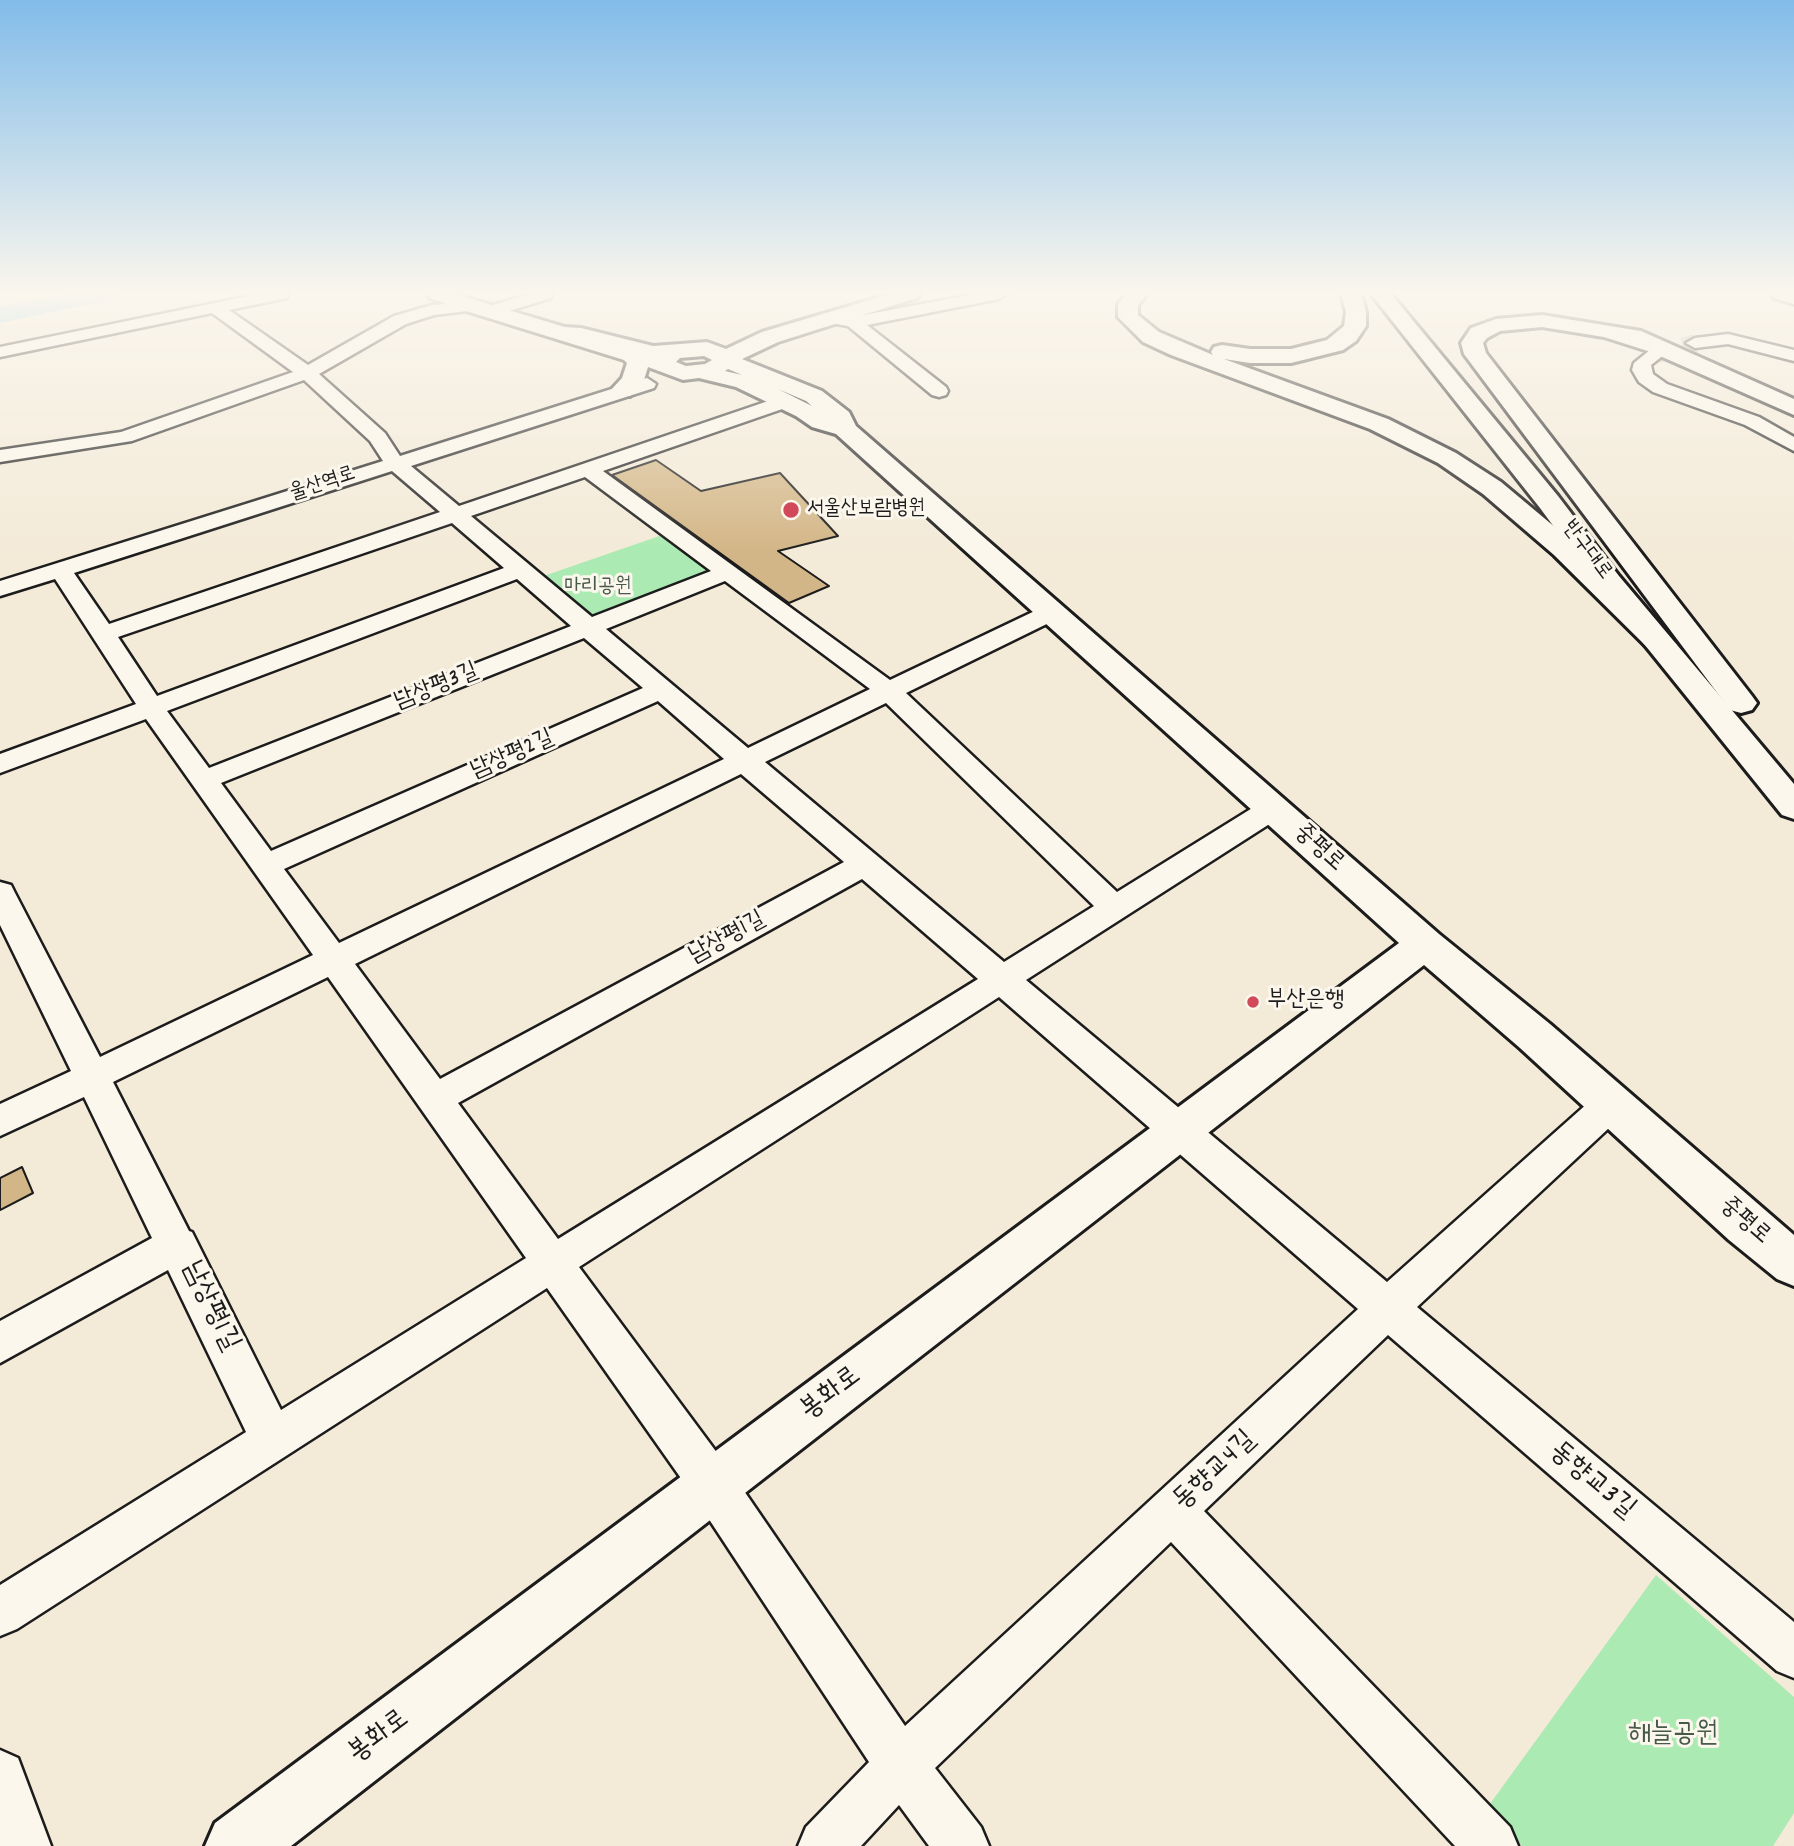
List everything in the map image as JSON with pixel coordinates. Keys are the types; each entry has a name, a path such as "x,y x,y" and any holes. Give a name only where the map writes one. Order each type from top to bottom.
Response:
{"main road":[{"path":"622,391 634,380"},
{"path":"738,380 791,395"},
{"path":"764,380 791,395"},
{"path":"781,380 791,395"},
{"path":"1262,380 1379,425 1447,458 1492,488 1564,549 1662,645"},
{"name":"반구대로","path":"1451,380 1794,807"},
{"name":"반구대로","path":"1472,380 1768,734"},
{"path":"1495,380 1741,703"},
{"path":"1728,380 1794,408"},
{"path":"1750,380 1794,400"},
{"name":"중평로","path":"791,395 820,422 845,429 1425,944 1794,1264"},
{"name":"봉화로","path":"238,1846 1425,944"}],"street":[{"path":"0,456 125,437 287,380"},
{"path":"315,380 378,437 394,462 1000,980"},
{"name":"울산역로","path":"0,589 653,380"},
{"path":"925,380 939,391"},
{"path":"1649,380 1660,388 1752,421 1794,445"},
{"path":"104,634 589,470 791,395"},
{"path":"589,470 889,691 1115,908"},
{"path":"60,570 151,707 713,1485 901,1765 962,1846"},
{"path":"0,764 520,570"},
{"name":"남상평3길","path":"204,780 728,572"},
{"path":"0,1121 1050,613"},
{"name":"남상평2길","path":"265,865 661,690"},
{"path":"0,1612 1272,809"},
{"name":"남상평1길","path":"434,1099 865,864"},
{"path":"0,893 178,1244"},
{"name":"동향교3길","path":"1000,980 1794,1654"},
{"name":"동향교4길","path":"825,1846 901,1765 1611,1104"},
{"name":"남상평1길","path":"0,1343 178,1244 273,1440"},
{"path":"1174,1512 1490,1846"},
{"path":"0,1776 24,1846"}],"green space":[{"name":"마리공원","path":"668,533 719,571 590,623 538,578"},
{"name":"해늘공원","path":"1656,1575 1794,1697 1794,1813 1773,1846 1522,1846 1487,1808"}],"building":[{"name":"서울산보람병원","path":"656,460 701,491 780,473 838,536 778,551 829,586 789,603 612,475"},
{"path":"22,1167 33,1193 0,1210 0,1178"}],"place":[{"name":"서울산보람병원","path":"791,510"},
{"name":"부산은행","path":"1253,1002"}]}
